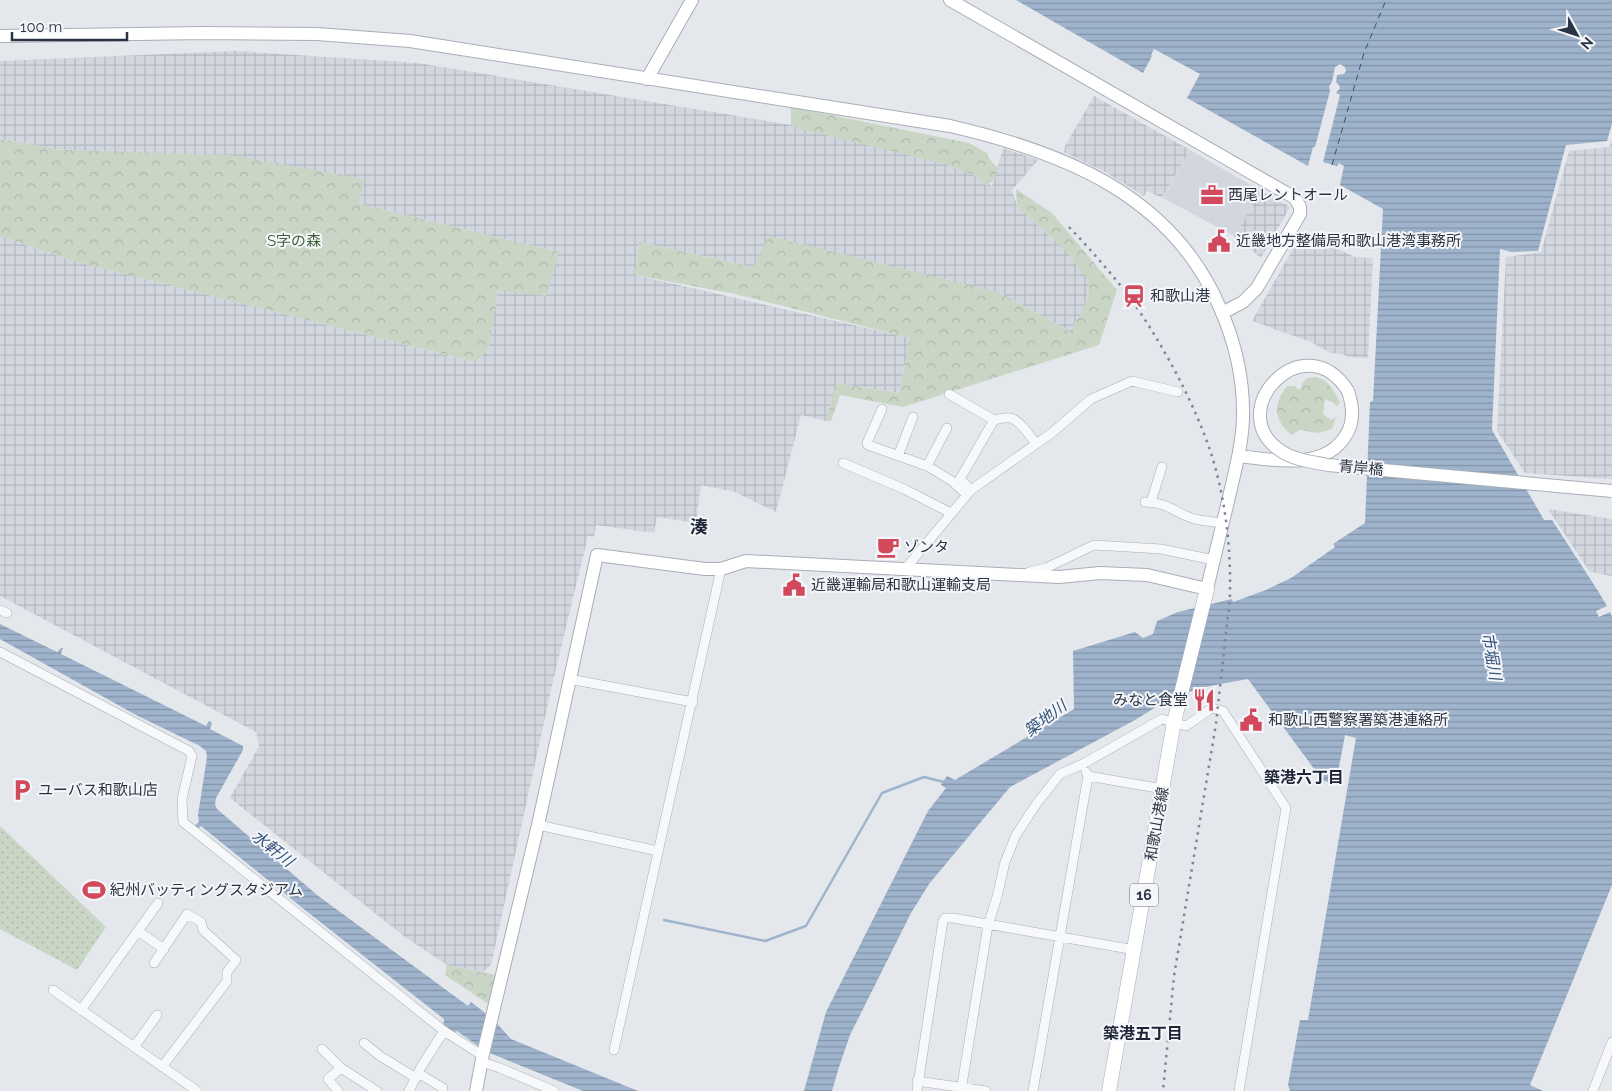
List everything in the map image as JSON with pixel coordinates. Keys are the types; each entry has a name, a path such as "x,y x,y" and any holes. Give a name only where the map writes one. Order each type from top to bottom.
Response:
{"main road":[{"name":"和歌山港線","path":"1110,1091 1174,722 1205,595"}],"street":[{"path":"647,79 692,0"},
{"path":"950,0 1293,196 1300,206 1300,214 1261,282 1247,298 1222,313"},
{"path":"0,36 205,33 317,34 410,41 950,126 1003,139 1046,154 1115,187 1136,201 1183,244 1200,268 1222,313 1236,352 1241,379 1243,418 1239,456 1205,595 1147,575 1100,573 1059,577 746,561 721,569 705,569 597,554 538,825 482,1058 476,1091"},
{"name":"青岸橋","path":"1239,456 1289,460 1317,457 1330,452 1340,443 1350,426 1352,406 1348,391 1336,376 1325,369 1305,366 1291,369 1276,379 1265,392 1262,400 1260,416 1264,432 1274,446 1288,455 1328,465 1612,491"},
{"path":"906,568 969,492 1036,444 1091,399 1132,381 1178,392"},
{"path":"949,394 994,420 1009,417 1013,419 1018,422 1036,444"},
{"path":"882,408 867,444 927,466 969,492"},
{"path":"898,456 913,417"},
{"path":"969,492 960,479 994,420"},
{"path":"927,466 947,428"},
{"path":"843,463 904,489 951,513"},
{"path":"1162,467 1148,502 1172,508 1183,515 1195,519 1223,523"},
{"path":"1019,575 1046,568 1094,545 1161,549 1214,560"},
{"path":"614,1050 693,702 721,569"},
{"path":"0,652 189,751 192,756 182,799 183,822 444,1031 482,1058 500,1068 554,1091"},
{"path":"569,679 693,702"},
{"path":"961,1089 988,925 1005,862 1016,835 1037,803 1060,774 1083,764 1162,719 1186,726 1212,708 1224,711 1286,808 1240,1091"},
{"path":"1033,1091 1088,776 1083,764"},
{"path":"1088,776 1163,789"},
{"path":"538,825 658,851"},
{"path":"81,1010 158,903"},
{"path":"154,962 187,914 200,922 203,930 236,960 227,972 226,981 162,1067"},
{"path":"916,1091 943,921 946,918 1135,950"},
{"path":"138,931 164,949"},
{"path":"53,990 197,1091"},
{"path":"134,1047 157,1015"},
{"path":"409,1091 444,1031"},
{"path":"1593,1091 1612,1042"},
{"path":"364,1043 380,1056 416,1077 443,1088"},
{"path":"322,1050 341,1068 378,1091"},
{"path":"336,1090 328,1079 341,1068"},
{"path":"416,1077 416,1091"},
{"path":"917,1081 961,1089 986,1091"}],"shaded area":[{"path":"236,51 418,63 791,125 945,164 978,177 992,186 1003,148 1038,160 1012,190 1017,206 1064,249 1088,280 1089,286 1084,310 1070,331 998,292 753,267 639,242 635,275 910,338 899,393 837,383 826,421 801,415 776,512 735,492 701,485 696,523 657,517 654,533 596,525 594,537 588,536 553,681 491,965 483,972 447,965 405,937 230,798 259,746 256,732 0,596 0,236 70,260 473,362 488,350 498,290 559,252 359,204 363,179 62,150 0,139 0,61"},
{"path":"1094,96 1190,150 1162,198 1147,191 1144,196 1105,172 1064,152 1065,146"},
{"path":"1612,139 1612,479 1525,473 1497,431 1506,257 1541,252 1569,151 1609,147"},
{"name":"西尾レントオール","path":"1190,150 1261,191 1234,236 1163,198"},
{"path":"1261,191 1290,207 1261,258 1234,236"},
{"path":"1302,233 1355,257 1373,258 1368,358 1330,353 1311,342 1252,321"},
{"path":"1548,509 1612,519 1612,576 1590,572"}],"green space":[{"path":"791,107 969,143 987,153 990,160 998,168 997,174 986,186 978,177 945,164 800,129 791,125"},
{"name":"S字の森","path":"0,139 62,150 230,155 364,179 359,204 559,252 546,296 498,290 488,350 474,362 70,260 0,236"},
{"path":"1016,189 1052,213 1117,290 1099,345 903,407 840,395 831,421 826,421 836,383 899,393 910,338 735,294 635,275 639,242 753,267 769,236 998,292 1070,331 1081,313 1086,300 1089,286 1088,280 1064,249 1017,206"},
{"path":"1307,378 1318,378 1326,382 1340,403 1336,406 1325,399 1323,414 1331,420 1336,417 1332,429 1318,433 1299,430 1292,435 1279,420 1277,405 1280,396 1287,386 1294,386 1300,390"},
{"path":"0,826 106,927 77,970 0,929"},
{"path":"447,965 496,975 490,1005 445,975"}],"water":[{"name":"市堀川","path":"1016,0 1612,0 1612,124 1607,141 1566,145 1538,251 1511,252 1500,249 1492,430 1544,520 1552,520 1607,606 1596,611 1599,617 1610,612 1612,617 1612,885 1530,1085 1543,1091 1290,1091 1288,1085 1300,1020 1308,1020 1356,738 1345,735 1336,783 1323,781 1248,679 1199,688 1164,702 1135,720 1010,787 929,884 911,913 850,1035 832,1091 804,1091 826,1012 928,811 946,788 941,785 947,776 955,780 1074,709 1073,651 1135,632 1143,638 1153,634 1157,621 1178,612 1232,599 1233,602 1266,590 1291,578 1335,547 1333,544 1365,523 1370,402 1373,401 1383,209 1340,185 1344,166 1339,163 1337,166 1323,162 1340,95 1336,93 1340,88 1336,82 1337,75 1344,74 1346,71 1345,67 1340,64 1335,67 1315,147 1313,147 1308,166 1187,98 1200,74 1154,49 1143,73"},
{"path":"0,624 57,652 63,648 61,654 206,726 209,721 212,723 210,729 243,746 243,750 216,798 215,804 217,809 317,895 468,1006 471,1002 493,1019 511,1039 638,1091 583,1091 485,1051 457,1031 451,1033 443,1026 444,1019 201,826 197,829 194,826 199,822 198,815 207,757 206,751 200,746 136,715 0,639"}],"waterway":[{"path":"664,920 765,941 806,926 882,793 924,777 944,782"}],"ferry route":[{"path":"1332,165 1364,53 1386,0"}],"railway":[{"path":"1069,227 1131,299 1176,373 1196,414 1211,453 1220,487 1228,539 1230,597 1216,724 1174,976 1163,1091"}],"place":[{"name":"西尾レントオール","path":"1212,195"},
{"name":"近畿地方整備局和歌山港湾事務所","path":"1219,241"},
{"name":"和歌山港","path":"1134,296"},
{"name":"ゾンタ","path":"888,547"},
{"name":"近畿運輸局和歌山運輸支局","path":"794,585"},
{"name":"みなと食堂","path":"1204,700"},
{"name":"和歌山西警察署築港連絡所","path":"1251,720"},
{"name":"ユーバス和歌山店","path":"22,790"},
{"name":"紀州バッティングスタジアム","path":"94,890"}],"district":[{"name":"湊","path":"699,527"},
{"name":"築港六丁目","path":"1304,777"},
{"name":"築港五丁目","path":"1143,1033"}],"water label":[{"name":"築地川","path":"1045,718"},
{"name":"水軒川","path":"273,848"}]}
